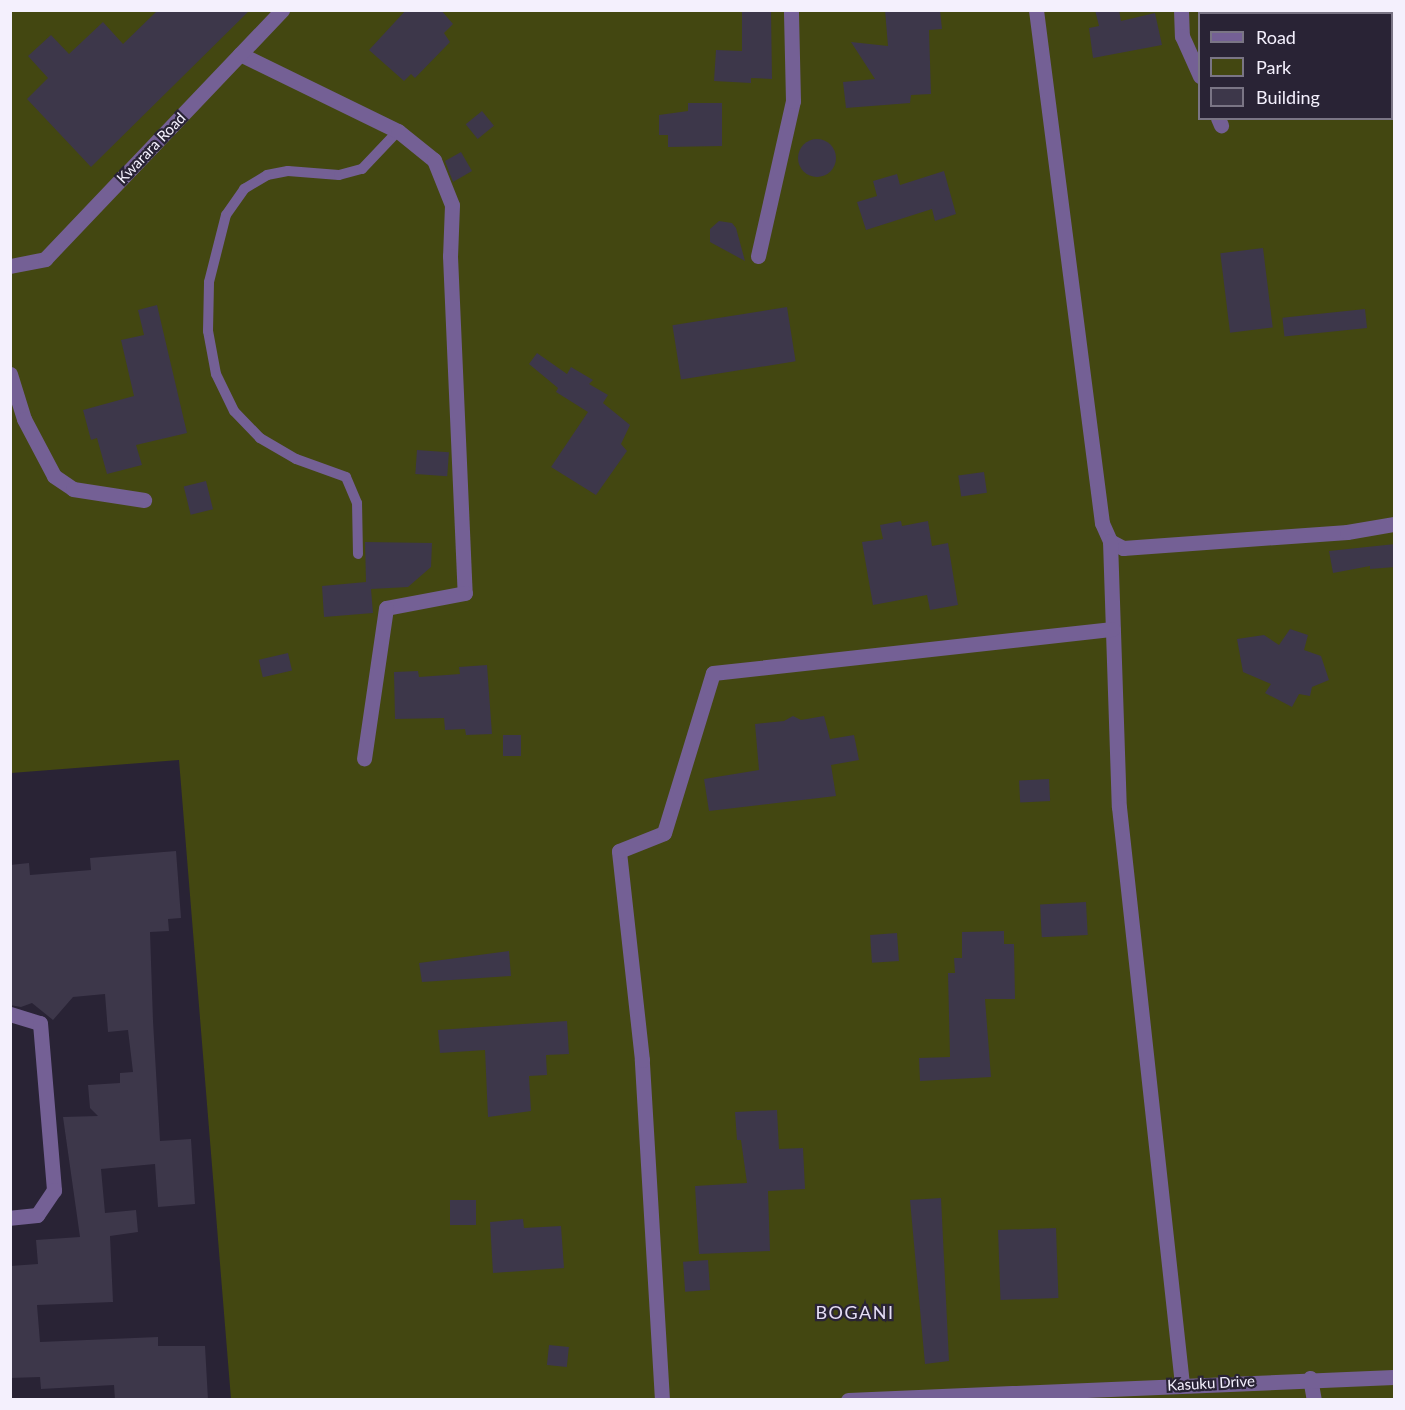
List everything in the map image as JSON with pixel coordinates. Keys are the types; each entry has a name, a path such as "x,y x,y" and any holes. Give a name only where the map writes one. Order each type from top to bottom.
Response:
{"street":[{"name":"Kwarara Road","path":"10,266 45,258 282,10"},
{"path":"758,256 793,101 791,10"},
{"path":"1036,10 1102,523 1110,541 1119,807 1182,1384"},
{"path":"1181,10 1182,36 1198,72"},
{"path":"240,54 398,131 434,160 452,205 450,256 465,592 386,608 364,758"},
{"path":"10,374 24,419 54,476 73,489 144,500"},
{"path":"1110,541 1123,548 1347,532 1395,524"},
{"path":"662,1400 642,1060 620,851 664,833 713,673 1113,629"},
{"path":"10,1014 40,1023 54,1190 37,1215 10,1218"},
{"name":"Kasuku Drive","path":"848,1400 1310,1378 1395,1377"},
{"path":"1310,1378 1314,1400"}],"lane":[{"path":"358,554 357,503 346,477 296,459 260,438 234,411 216,374 208,331 209,282 226,215 244,189 267,175 288,171 339,175 362,169 398,131"}],"green space":[{"path":"11,11 1394,11 1394,1399 231,1399 179,760 11,773"}],"building":[{"path":"158,10 250,10 91,167 27,99 48,78 28,56 51,35 69,54 103,22 123,44"},
{"path":"406,10 441,10 453,24 444,33 450,42 415,78 411,74 404,81 369,50"},
{"path":"742,10 771,10 772,79 751,78 751,83 714,81 716,50 742,51"},
{"path":"885,10 940,10 942,29 929,30 931,94 911,95 910,103 846,108 843,82 875,79 851,42 888,46"},
{"path":"1095,10 1119,10 1121,21 1155,13 1162,45 1093,58 1089,28 1099,26"},
{"path":"688,103 722,103 722,146 668,147 668,135 659,135 659,115 688,111"},
{"path":"482,111 494,126 478,139 466,124"},
{"path":"817,139 830,145 836,158 830,171 817,177 804,171 798,158 804,145"},
{"path":"461,152 472,171 453,182 445,161"},
{"path":"944,171 956,214 935,221 932,209 866,230 857,202 877,196 873,181 897,174 900,185"},
{"path":"719,221 732,223 736,228 745,261 710,242 710,229"},
{"path":"1263,248 1273,327 1230,333 1220,253"},
{"path":"157,305 187,433 136,445 142,465 107,474 97,438 91,440 83,410 134,396 121,340 144,335 138,310"},
{"path":"787,307 796,361 681,379 672,325"},
{"path":"1365,309 1367,328 1284,337 1282,318"},
{"path":"537,353 567,374 571,367 593,380 589,384 608,395 603,403 630,425 621,444 627,451 596,495 551,467 588,412 556,392 558,388 529,364"},
{"path":"417,450 449,452 447,476 415,474"},
{"path":"984,472 987,493 961,496 958,476"},
{"path":"206,481 213,509 191,515 184,487"},
{"path":"901,521 902,526 928,521 932,546 948,543 958,605 930,610 927,595 873,605 862,542 883,539 880,525"},
{"path":"365,542 432,543 431,567 408,587 371,589 373,613 324,617 322,586 366,582"},
{"path":"1395,544 1395,567 1370,569 1370,566 1333,573 1329,551"},
{"path":"1290,629 1308,635 1304,650 1321,656 1329,680 1312,687 1310,696 1299,694 1292,707 1265,693 1271,684 1243,672 1237,639 1264,635 1279,645"},
{"path":"288,653 292,671 263,677 259,660"},
{"path":"487,665 492,734 466,735 465,729 445,730 444,718 395,719 394,672 418,671 419,677 460,674 459,667"},
{"path":"793,716 801,720 824,716 830,739 854,735 859,760 831,765 836,796 709,811 704,779 759,770 755,724 784,721"},
{"path":"503,735 521,735 521,756 503,756"},
{"path":"1049,779 1050,801 1020,803 1019,781"},
{"path":"176,851 181,918 168,919 169,931 150,932 153,1021 160,1141 191,1139 195,1204 158,1207 155,1164 101,1169 105,1213 136,1210 138,1232 110,1236 113,1302 37,1305 40,1342 158,1337 158,1346 205,1346 208,1400 115,1400 114,1385 41,1389 40,1377 10,1378 10,1266 38,1264 36,1240 80,1237 63,1117 98,1116 90,1108 88,1085 120,1083 120,1073 133,1072 128,1030 108,1032 105,994 73,997 53,1020 32,1003 21,1007 10,1005 10,865 29,863 30,875 91,870 90,858"},
{"path":"1086,902 1088,935 1042,937 1040,904"},
{"path":"1004,931 1004,944 1014,944 1015,999 985,999 991,1077 920,1081 919,1058 950,1057 948,973 955,973 954,958 962,958 962,932"},
{"path":"897,933 899,961 872,963 870,935"},
{"path":"509,951 511,976 422,982 419,963"},
{"path":"567,1021 569,1054 546,1055 547,1075 529,1076 531,1111 488,1117 485,1050 440,1053 438,1030"},
{"path":"777,1110 779,1149 803,1148 805,1189 768,1191 770,1251 699,1254 695,1186 747,1183 741,1140 737,1140 735,1112"},
{"path":"941,1198 949,1361 925,1364 910,1200"},
{"path":"450,1200 476,1200 476,1225 450,1225"},
{"path":"523,1219 524,1228 561,1226 564,1268 493,1273 490,1222"},
{"path":"1056,1228 1058,1298 1000,1300 998,1230"},
{"path":"708,1260 710,1290 685,1292 683,1262"},
{"path":"549,1345 569,1347 567,1367 547,1365"}],"district":[{"name":"BOGANI","path":"855,1312"}]}
